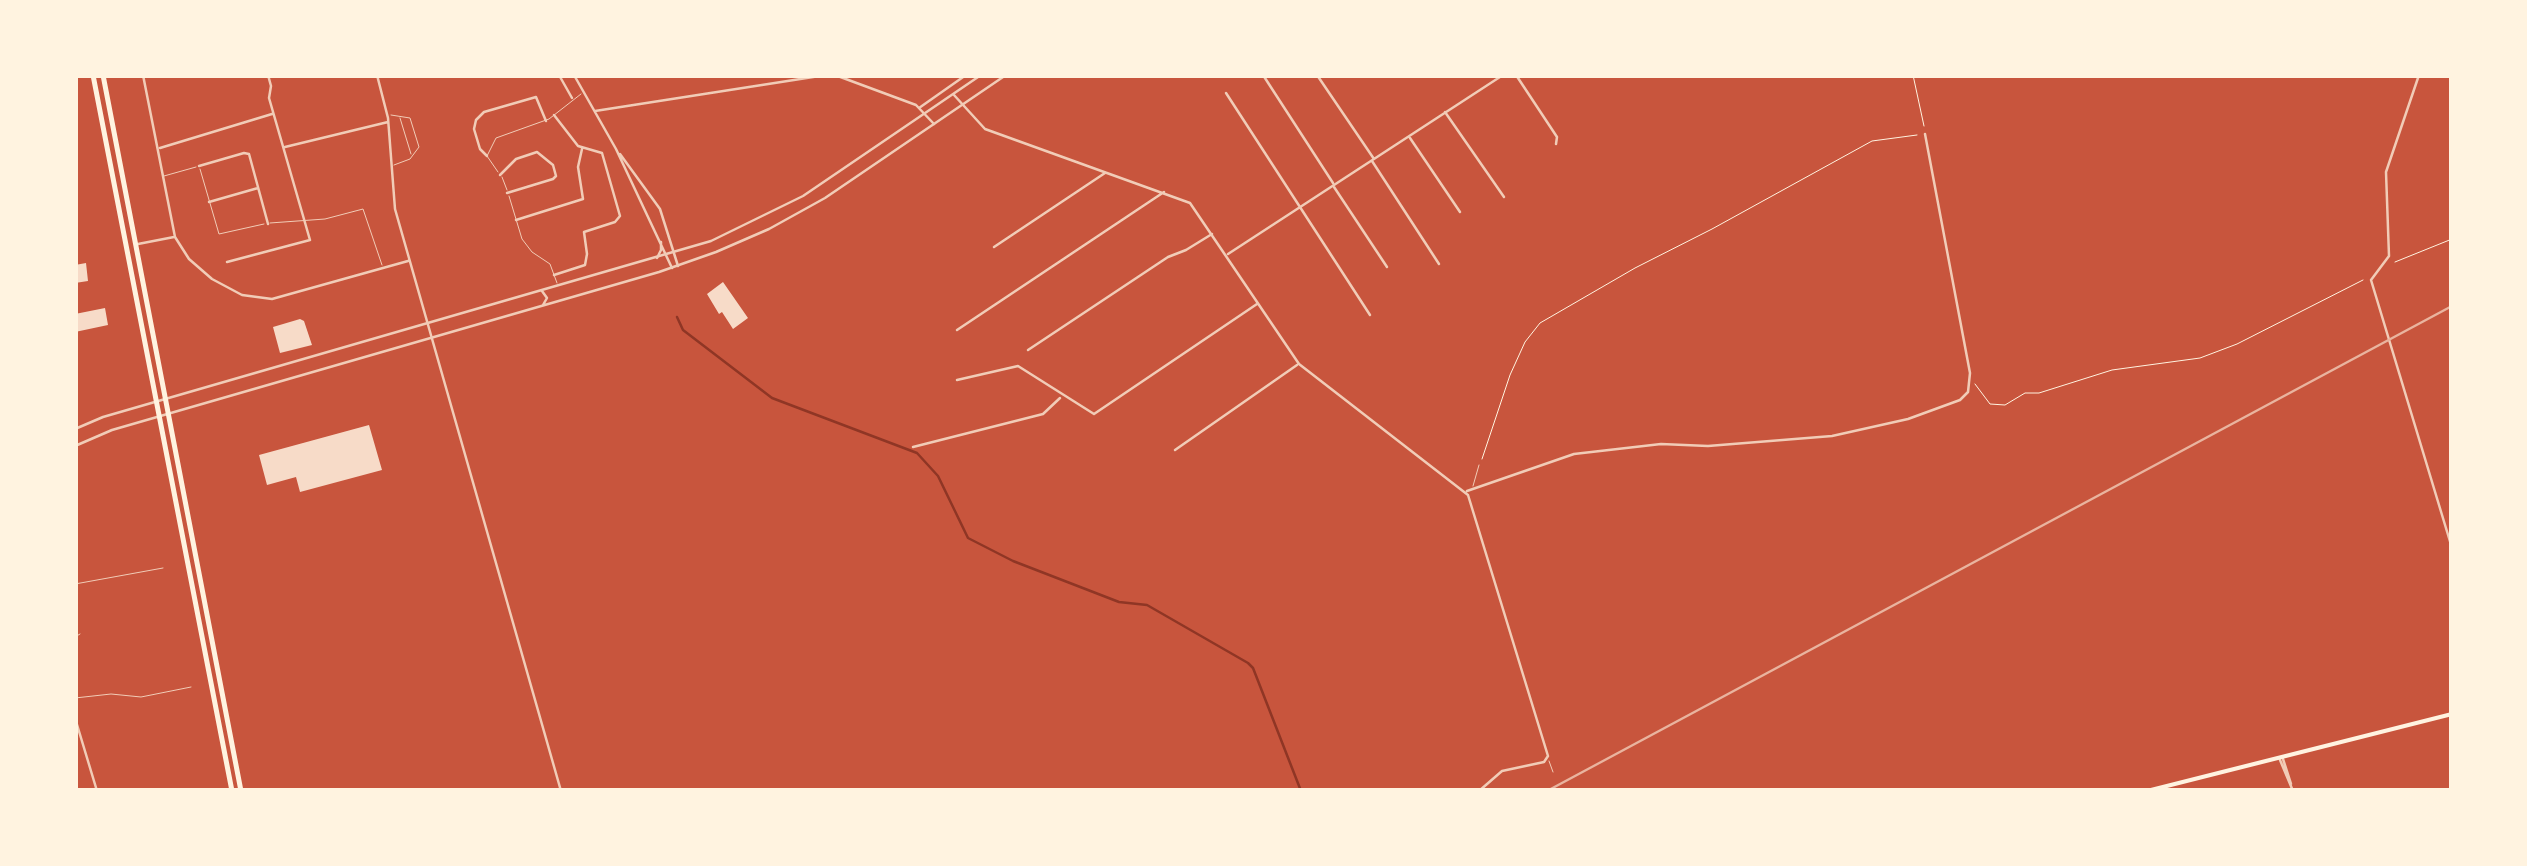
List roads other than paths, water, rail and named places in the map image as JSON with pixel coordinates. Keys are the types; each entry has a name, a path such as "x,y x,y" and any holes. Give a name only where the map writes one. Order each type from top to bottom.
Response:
{"main road":[{"path":"93,75 232,791"},
{"path":"103,75 241,791"},
{"path":"2147,791 2452,714"}],"street":[{"path":"143,75 176,237 185,254 201,270 233,292 250,298 280,297 410,260"},
{"path":"228,262 309,241 269,98 268,75"},
{"path":"377,75 388,115 393,201 562,791"},
{"path":"476,75 484,75"},
{"path":"559,75 572,98"},
{"path":"574,75 616,149 672,268"},
{"path":"595,111 826,75"},
{"path":"835,75 919,108 934,124"},
{"path":"919,108 966,75"},
{"path":"75,429 103,417 674,253 751,224 803,196 981,75"},
{"path":"75,445 160,416 672,268 738,243 813,205 1006,75"},
{"path":"1263,75 1387,267"},
{"path":"1317,75 1439,264"},
{"path":"1226,255 1503,75"},
{"path":"1516,75 1557,137 1556,144"},
{"path":"2419,75 2386,172 2390,250 2386,263 2371,280 2452,548"},
{"path":"487,156 498,136 554,116 584,92"},
{"path":"1226,92 1370,316"},
{"path":"952,94 984,129 1190,203 1299,364 1466,492 1553,772"},
{"path":"546,120 534,96 482,113 474,130 479,148 500,174 527,246 549,262 558,286"},
{"path":"1445,112 1504,198"},
{"path":"157,149 274,114"},
{"path":"388,115 411,119 419,147 410,159 390,166"},
{"path":"398,115 410,159"},
{"path":"554,116 582,148 602,153 619,218 584,232 586,264 554,274"},
{"path":"284,147 388,122"},
{"path":"1466,492 1574,454 1661,444 1708,446 1801,440 1908,419 1960,400 1968,392 1970,373 1926,134"},
{"path":"1409,136 1460,212"},
{"path":"516,220 584,198 578,167 582,148"},
{"path":"616,149 655,201 678,266"},
{"path":"162,176 246,152 268,224"},
{"path":"500,174 516,159 537,152 553,165 554,179 508,192"},
{"path":"198,166 219,234 364,210 382,268"},
{"path":"994,247 1106,172"},
{"path":"210,202 259,188"},
{"path":"957,330 1164,192"},
{"path":"640,205 639,199 646,194 655,201"},
{"path":"803,196 813,205"},
{"path":"1028,350 1171,255 1212,234"},
{"path":"136,244 176,237"},
{"path":"657,258 661,240"},
{"path":"542,291 547,298 542,306"},
{"path":"958,380 1018,366 1088,412 1097,412 1258,303"},
{"path":"1175,450 1299,364"},
{"path":"912,447 1043,414 1062,396"},
{"path":"1472,489 1479,466"},
{"path":"75,584 163,568"},
{"path":"75,637 80,634"},
{"path":"75,698 111,694 139,697 191,687"},
{"path":"75,718 96,791"},
{"path":"2284,766 2298,752"},
{"path":"2280,757 2293,791"},
{"path":"1478,791 1502,771 1548,758"},
{"path":"2270,760 2284,766"}],"waterway":[{"path":"677,317 683,330 772,398 917,453 938,476 968,538 1013,561 1119,602 1147,605 1248,663 1301,791"}],"railway":[{"path":"1547,791 2452,306"}]}
